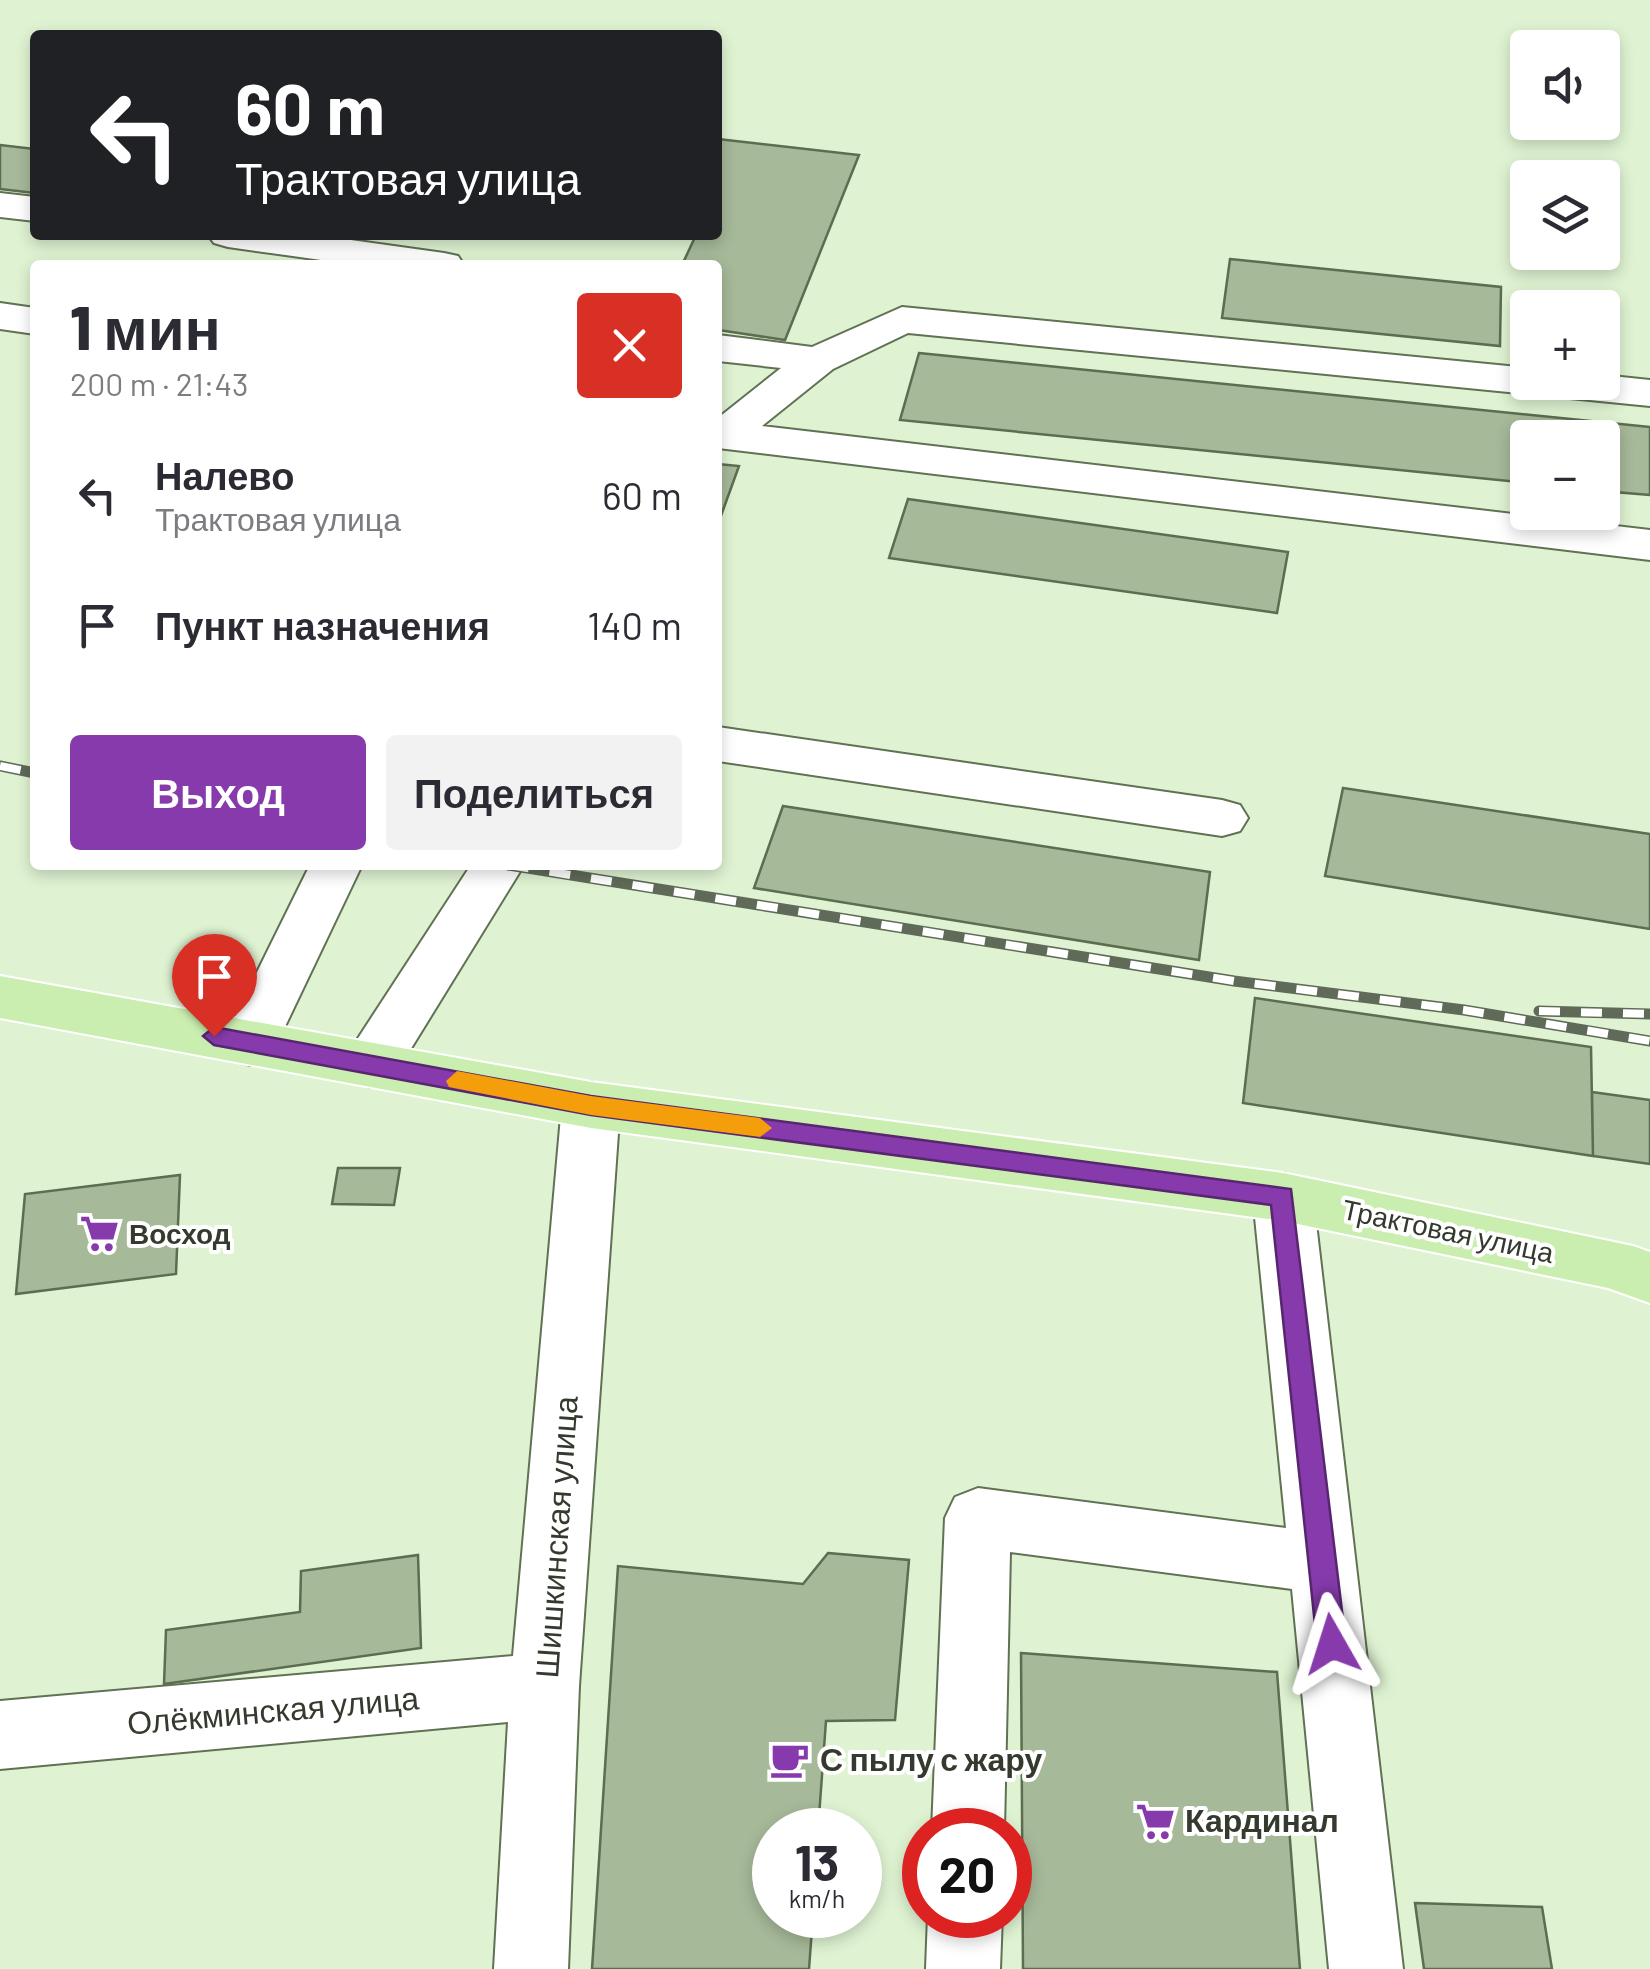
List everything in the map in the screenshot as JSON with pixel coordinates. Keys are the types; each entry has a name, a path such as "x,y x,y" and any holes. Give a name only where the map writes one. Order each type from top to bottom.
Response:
{"main road":[{"name":"Трактовая улица","path":"0,996 591,1105 1283,1196 1612,1264 1650,1278"}],"street":[{"path":"0,205 30,208"},
{"path":"264,240 408,260"},
{"path":"0,316 30,319"},
{"path":"722,433 818,360 902,320 1510,379"},
{"path":"722,348 818,360"},
{"path":"1620,390 1650,393"},
{"path":"722,435 1650,546"},
{"path":"722,745 1222,818"},
{"path":"250,1042 334,870"},
{"path":"371,1065 495,870"},
{"name":"Шишкинская улица","path":"531,1969 545,1686 591,1105"},
{"path":"1283,1196 1366,1969"},
{"path":"969,1808 978,1518 1323,1563"},
{"name":"Олёкминская улица","path":"0,1735 545,1686"},
{"path":"964,1969 965,1938"}],"building":[{"path":"722,139 859,155 785,340 722,331 722,260 684,260 694,240 722,240"},
{"path":"0,145 30,148 30,192 0,189"},
{"path":"1230,259 1501,287 1500,346 1222,318"},
{"path":"919,353 1581,420 1510,420 1510,481 900,420"},
{"path":"1620,424 1650,427 1650,495 1620,492"},
{"path":"722,464 739,466 722,513"},
{"path":"908,499 1288,552 1277,613 889,558"},
{"path":"1343,788 1650,834 1650,929 1325,876"},
{"path":"783,806 1210,872 1199,960 754,888"},
{"path":"1255,998 1591,1047 1593,1156 1243,1103"},
{"path":"1592,1092 1650,1100 1650,1164 1593,1156"},
{"path":"338,1168 400,1168 394,1205 332,1204"},
{"name":"Восход","path":"180,1175 176,1274 16,1294 25,1194"},
{"path":"828,1553 909,1560 895,1720 826,1721 820,1808 752,1808 752,1938 811,1938 809,1969 592,1969 618,1566 803,1584"},
{"path":"418,1555 421,1648 164,1684 166,1630 300,1612 301,1571"},
{"name":"Кардинал","path":"1021,1653 1277,1672 1300,1969 1023,1969 1023,1938 1032,1938 1032,1808 1022,1808"},
{"path":"1415,1903 1542,1907 1552,1969 1424,1969"}],"railway":[{"path":"0,766 30,772"},
{"path":"539,870 1234,981 1464,1010 1650,1041"},
{"path":"1539,1011 1650,1014"}],"slow traffic":[{"path":"457,1081 591,1105 760,1128"}],"place":[{"name":"Восход","path":"99,1234"},
{"name":"С пылу с жару","path":"790,1760"},
{"name":"Кардинал","path":"1155,1821"}],"route":[{"path":"214,1036 591,1105 1283,1196 1332,1644"}]}
